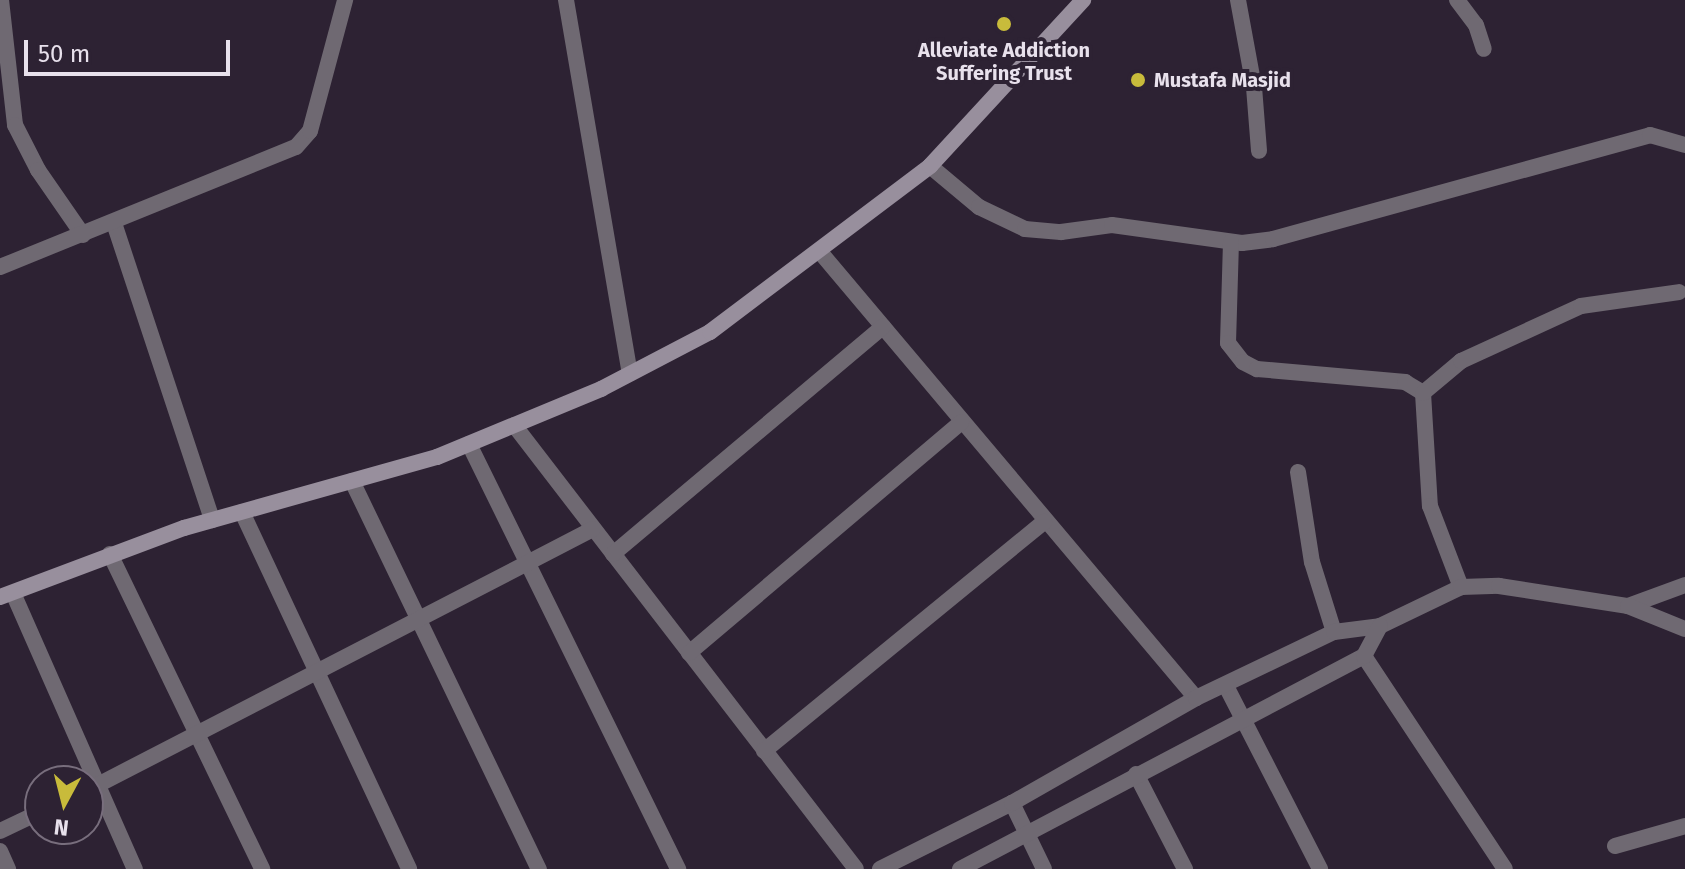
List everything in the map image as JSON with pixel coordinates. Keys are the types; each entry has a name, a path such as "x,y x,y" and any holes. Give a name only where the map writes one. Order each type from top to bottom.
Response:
{"street":[{"path":"1,0 15,125 38,170 83,235"},
{"path":"0,267 296,147 310,131 345,0"},
{"path":"566,0 630,374"},
{"path":"83,765 7,595 110,554 212,520 469,444 630,374 710,332 821,253 930,166 1083,0"},
{"path":"1238,0 1252,74 1259,151"},
{"path":"1457,0 1476,25 1484,49"},
{"path":"930,166 979,207 1025,229 1061,232 1112,225 1231,242 1273,239 1650,135 1685,145"},
{"path":"114,223 212,520"},
{"path":"1231,242 1228,343 1243,362 1257,369 1405,382 1423,393"},
{"path":"821,253 1044,522 1196,698"},
{"path":"1423,393 1461,361 1581,306 1679,292"},
{"path":"613,554 883,327"},
{"path":"1423,393 1430,506 1461,587"},
{"path":"689,653 961,422"},
{"path":"514,425 856,869"},
{"path":"469,444 678,869"},
{"path":"1298,472 1312,562 1334,632"},
{"path":"352,481 539,869"},
{"path":"242,512 409,869"},
{"path":"764,751 1044,522"},
{"path":"104,782 318,675 593,529"},
{"path":"110,554 262,869"},
{"path":"1628,606 1685,585"},
{"path":"880,869 898,865 1196,698 1334,632 1380,626 1461,587 1499,586 1628,606 1685,629"},
{"path":"960,869 1364,656 1380,626"},
{"path":"1364,656 1505,869"},
{"path":"1226,686 1320,869"},
{"path":"1136,774 1185,869"},
{"path":"1012,803 1044,869"},
{"path":"104,808 135,869"},
{"path":"0,831 24,820"},
{"path":"1615,846 1685,826"},
{"path":"0,851 8,869"}],"place":[{"name":"Alleviate Addiction Suffering Trust","path":"1004,24"},
{"name":"Mustafa Masjid","path":"1138,80"}]}
